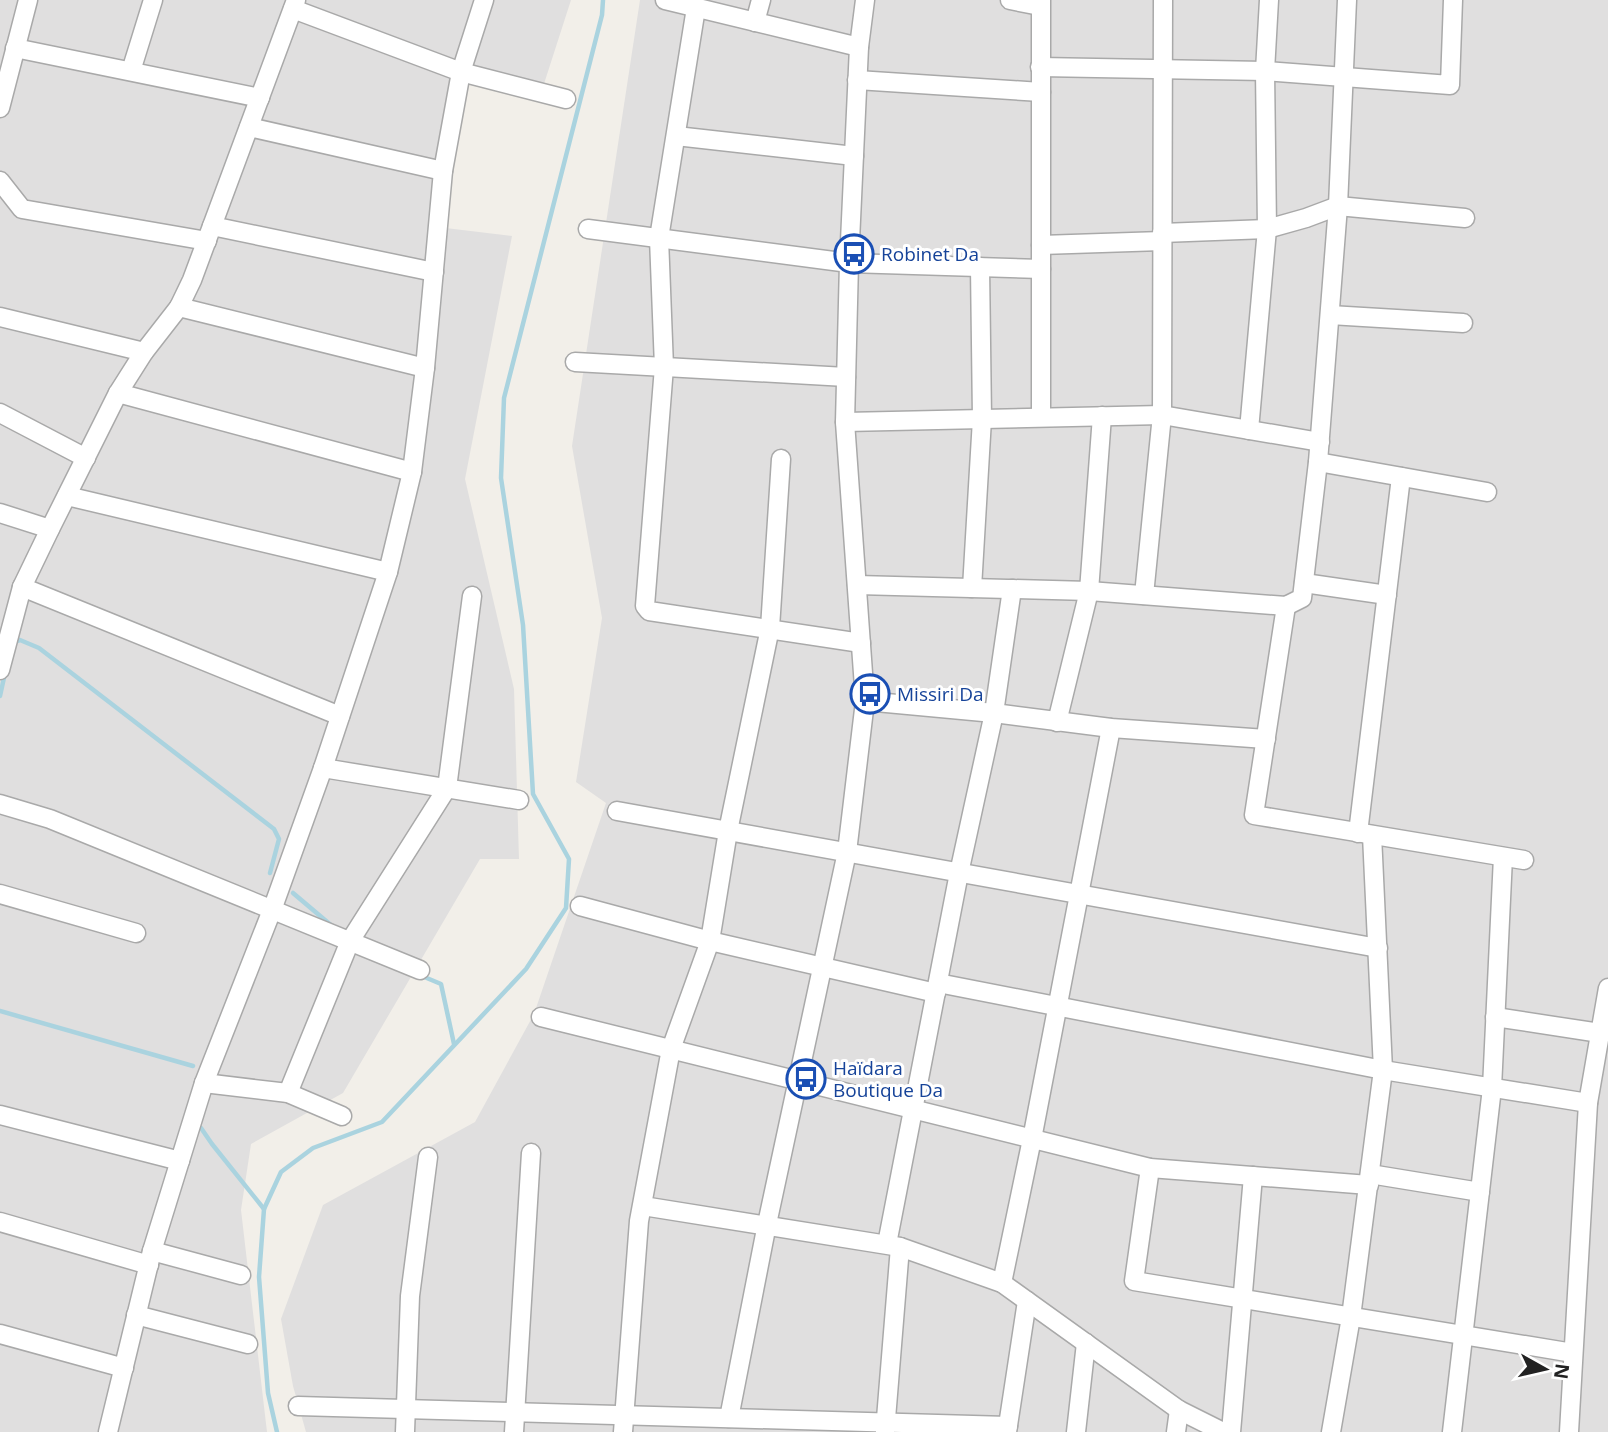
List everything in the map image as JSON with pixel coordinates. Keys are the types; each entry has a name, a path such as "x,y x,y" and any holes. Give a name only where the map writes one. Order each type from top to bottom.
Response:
{"street":[{"path":"0,108 9,55 28,0"},
{"path":"131,71 153,0"},
{"path":"108,1432 150,1258 204,1083 272,909 323,768 388,572 412,472 425,368 443,171 461,72 484,0"},
{"path":"665,0 859,47"},
{"path":"755,22 761,0"},
{"path":"729,1418 767,1224 847,852 865,701 845,422 857,80 865,0"},
{"path":"1010,0 1041,3 1041,417"},
{"path":"1144,595 1162,415 1163,0"},
{"path":"1249,430 1267,229 1265,71 1269,0"},
{"path":"857,585 1089,591 1286,606 1302,598 1320,442 1330,316 1346,77 1348,0"},
{"path":"1041,66 1265,71 1450,85 1453,0"},
{"path":"0,670 20,594 50,529 118,393 144,352 179,307 192,280 294,4 461,72 566,99"},
{"path":"696,8 659,238 664,367 646,609 861,643"},
{"path":"9,55 131,71 260,98"},
{"path":"857,80 1041,92"},
{"path":"249,127 443,171"},
{"path":"676,136 854,156"},
{"path":"0,181 22,209 210,234 434,272"},
{"path":"1041,245 1267,229 1338,206 1465,218"},
{"path":"588,229 849,263 1041,269"},
{"path":"972,588 982,419 979,267"},
{"path":"179,307 425,368"},
{"path":"1330,316 1463,323"},
{"path":"0,317 144,352"},
{"path":"575,362 846,377"},
{"path":"118,393 412,472"},
{"path":"0,413 86,458"},
{"path":"845,422 1162,415 1320,442"},
{"path":"1057,722 1089,591 1102,416"},
{"path":"623,1424 639,1221 671,1049 710,941 770,628 781,459"},
{"path":"1318,462 1487,492"},
{"path":"1331,1432 1351,1317 1383,1070 1377,948 1365,834 1401,477"},
{"path":"67,496 388,572"},
{"path":"0,513 50,529"},
{"path":"1304,583 1387,595"},
{"path":"885,1427 893,1245 914,1109 994,713 1012,589"},
{"path":"0,597 20,594 340,716"},
{"path":"288,1093 350,942 447,788 472,596"},
{"path":"1286,606 1254,816 1524,860"},
{"path":"865,701 994,713 1111,728 1265,739"},
{"path":"1002,1283 1111,728"},
{"path":"323,768 519,800"},
{"path":"0,804 50,819 420,970"},
{"path":"617,811 1377,948"},
{"path":"1452,1432 1492,1088 1503,857"},
{"path":"0,894 136,933"},
{"path":"580,906 710,941 822,967 1058,1007 1383,1070 1588,1103"},
{"path":"1569,1432 1588,1103 1608,988"},
{"path":"541,1017 1150,1168 1253,1176 1370,1179 1480,1192"},
{"path":"1495,1017 1600,1032"},
{"path":"204,1083 288,1093 342,1116"},
{"path":"0,1115 180,1161"},
{"path":"514,1432 531,1153"},
{"path":"405,1432 410,1296 428,1157"},
{"path":"1150,1168 1134,1281 1573,1353"},
{"path":"1231,1432 1253,1176"},
{"path":"643,1206 893,1245 1002,1283 1179,1410 1223,1432"},
{"path":"0,1222 150,1258 241,1275"},
{"path":"298,1406 515,1412 623,1424 729,1418 748,1425 1008,1429 1027,1301"},
{"path":"136,1315 248,1344"},
{"path":"0,1334 124,1368"},
{"path":"1076,1432 1086,1343"},
{"path":"1176,1432 1179,1410"}],"shaded area":[{"path":"0,0 571,0 542,90 451,67 429,226 512,236 465,479 514,689 519,859 480,859 343,1093 251,1144 241,1210 267,1432 0,1432"},
{"path":"640,0 1608,0 1608,1432 306,1432 293,1386 281,1319 323,1205 475,1122 534,1014 606,803 576,782 602,618 572,446"}],"waterway":[{"path":"277,1432 268,1393 259,1277 264,1209 281,1172 313,1148 382,1122 526,969 566,908 569,859 533,794 523,625 501,478 504,398 602,15 603,0"},
{"path":"14,642 20,640 39,648 274,829 279,839 270,873"},
{"path":"0,696 5,673"},
{"path":"293,893 332,926"},
{"path":"422,976 441,984 454,1044"},
{"path":"0,1011 193,1066"},
{"path":"201,1128 264,1209"}],"place":[{"name":"Robinet Da","path":"854,254"},
{"name":"Missiri Da","path":"870,694"},
{"name":"Haïdara Boutique Da","path":"806,1079"}]}
